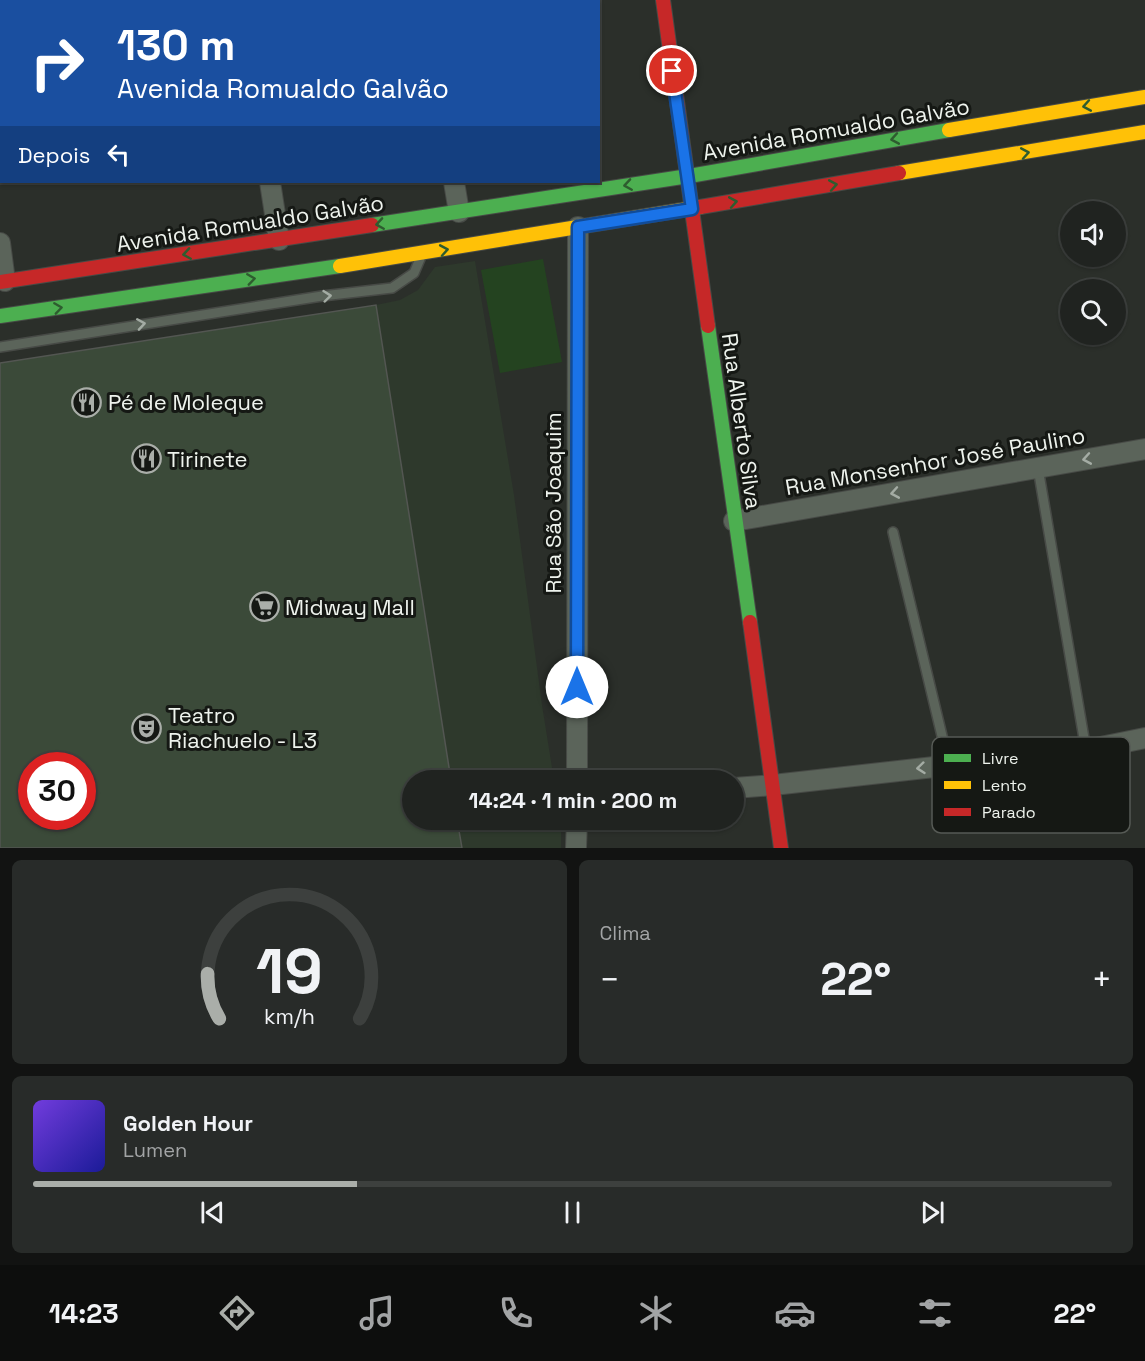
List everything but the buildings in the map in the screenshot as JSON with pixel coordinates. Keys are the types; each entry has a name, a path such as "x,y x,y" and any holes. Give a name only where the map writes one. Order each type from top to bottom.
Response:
{"main road":[{"name":"Rua Alberto Silva","path":"663,0 781,848"},
{"name":"Avenida Romualdo Galvão","path":"3,282 686,176 1145,97"},
{"path":"0,316 422,254 1145,132"}],"street":[{"path":"270,183 279,240"},
{"path":"454,183 459,212"},
{"name":"Rua São Joaquim","path":"577,770 578,227"},
{"path":"0,243 3,282"},
{"name":"Rua Monsenhor José Paulino","path":"734,522 1145,448"},
{"path":"1130,741 1145,738"},
{"path":"744,787 932,767"},
{"path":"576,848 577,830"}],"lane":[{"path":"0,347 311,298 393,288 414,273 422,254"},
{"path":"1038,468 1084,737"},
{"path":"893,532 942,737"}],"shaded area":[{"name":"Midway Mall","path":"475,261 514,495 552,770 402,770 402,830 561,830 561,848 0,848 0,363 376,305 400,300 418,290 435,267"}],"green space":[{"path":"543,259 562,362 500,373 481,270"}],"traffic: fast":[{"path":"372,225 695,175 949,130"},
{"path":"0,316 340,266"},
{"path":"708,326 750,622"}],"traffic: slow":[{"path":"949,130 1145,97"},
{"path":"899,173 1145,132"},
{"path":"340,266 700,207"}],"traffic: jam":[{"path":"663,0 708,326"},
{"path":"700,207 899,173"},
{"path":"0,282 372,225"},
{"path":"750,622 781,848"}],"place":[{"name":"Pé de Moleque","path":"87,402"},
{"name":"Tirinete","path":"146,459"},
{"name":"Midway Mall","path":"264,607"},
{"name":"Teatro Riachuelo - L3","path":"147,728"}],"route":[{"path":"577,687 578,227 692,209 672,71"}]}
